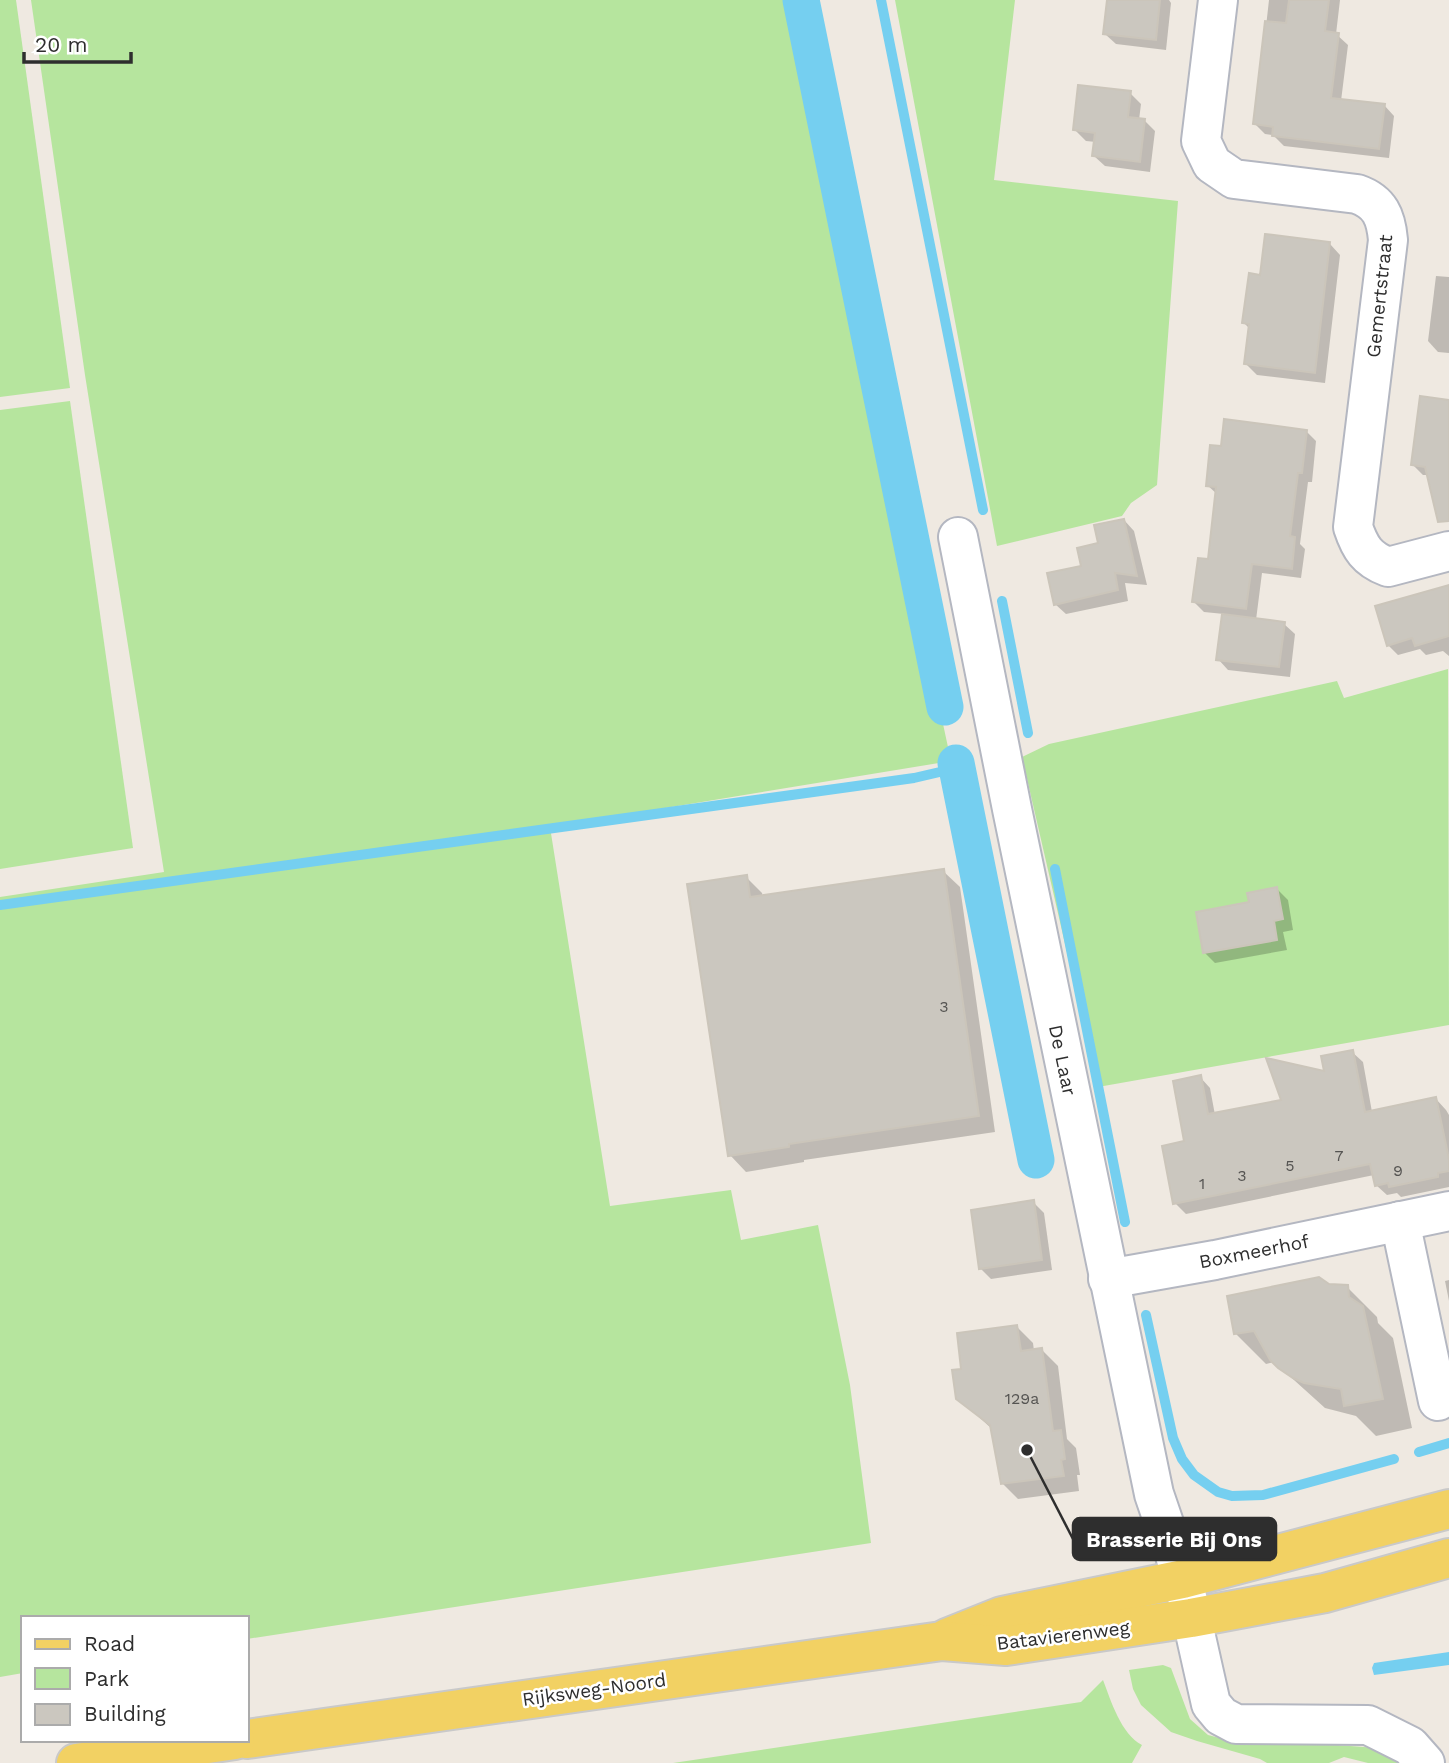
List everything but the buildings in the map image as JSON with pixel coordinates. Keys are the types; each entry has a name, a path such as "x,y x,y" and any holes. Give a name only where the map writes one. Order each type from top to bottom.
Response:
{"main road":[{"name":"Batavierenweg","path":"942,1641 1002,1616 1183,1579 1449,1508"},
{"name":"Batavierenweg","path":"942,1641 1006,1646 1191,1618 1325,1593 1449,1558"},
{"name":"Rijksweg-Noord","path":"248,1738 942,1641"},
{"path":"76,1763 221,1742"}],"street":[{"name":"Gemertstraat","path":"1218,0 1201,141 1212,164 1234,178 1357,194 1380,207 1386,223 1388,240 1353,527 1359,545 1367,556 1388,567 1449,551"},
{"name":"De Laar","path":"958,537 1154,1494 1183,1579 1210,1704 1221,1716 1236,1724 1368,1725 1410,1746 1425,1763"},
{"name":"Boxmeerhof","path":"1108,1279 1215,1260 1449,1211"},
{"path":"1400,1221 1438,1401"}],"green space":[{"path":"0,0 16,0 70,388 0,397"},
{"path":"31,0 787,0 951,761 550,827 610,1206 731,1190 741,1240 818,1225 850,1385 871,1543 248,1639 248,1616 21,1616 21,1673 0,1677 0,897 164,872 85,375"},
{"path":"895,0 1015,0 994,180 1178,201 1157,485 1131,503 1122,516 997,546"},
{"path":"70,401 133,848 0,869 0,410"},
{"path":"1448,669 1449,1025 1098,1087 1022,757 1049,744 1337,681 1344,698"},
{"path":"1163,1665 1171,1668 1190,1719 1208,1735 1231,1741 1282,1741 1391,1749 1410,1763 1368,1763 1344,1757 1329,1763 1267,1763 1171,1732 1141,1705 1133,1689 1129,1670"},
{"path":"1103,1680 1123,1725 1142,1745 1132,1763 673,1763 1081,1702"}],"water":[{"path":"1449,1652 1449,1665 1374,1675 1372,1668 1374,1663"}],"waterway":[{"path":"801,0 945,707"},
{"path":"881,0 983,510"},
{"path":"1002,601 1028,733"},
{"path":"956,763 1036,1160"},
{"path":"0,905 914,778 957,768"},
{"path":"1055,869 1125,1222"},
{"path":"1146,1315 1173,1438 1182,1459 1194,1475 1218,1492 1232,1496 1263,1495 1394,1459"},
{"path":"1419,1452 1449,1443"}],"place":[{"name":"Brasserie Bij Ons","path":"1027,1450"}]}
